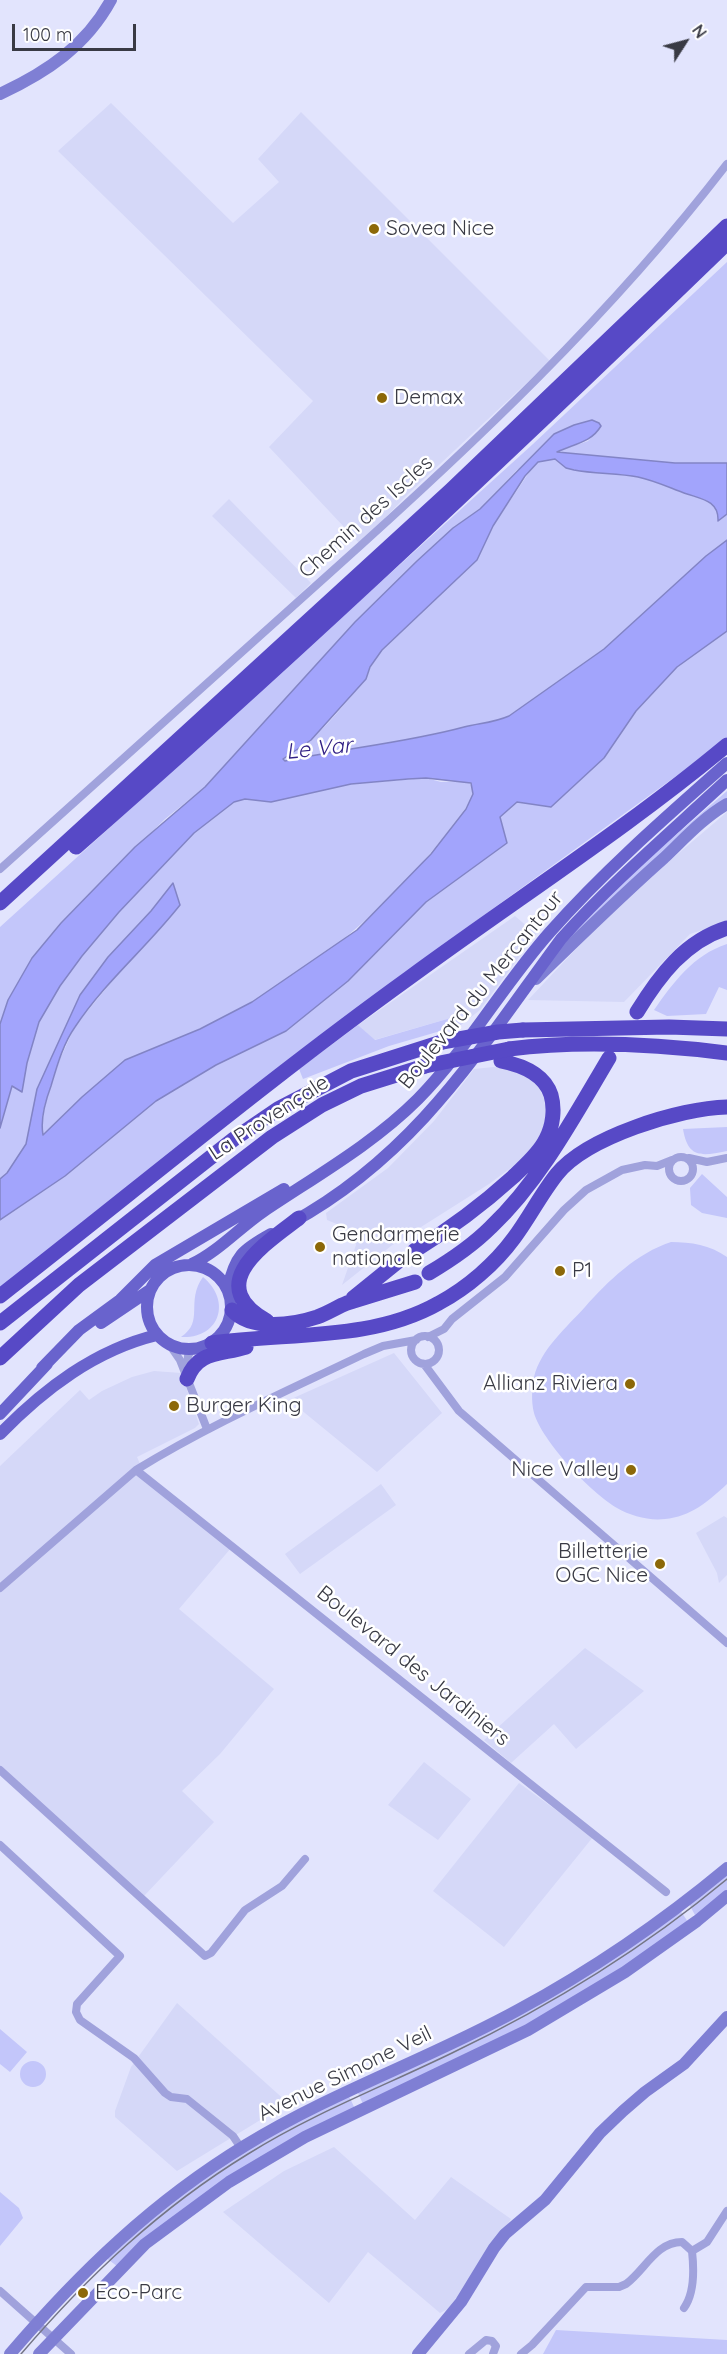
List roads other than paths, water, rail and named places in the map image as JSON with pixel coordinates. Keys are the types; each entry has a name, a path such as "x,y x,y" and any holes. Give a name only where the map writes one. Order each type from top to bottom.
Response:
{"highway":[{"path":"0,903 451,490 727,226"},
{"path":"0,914 136,795 425,532 727,243"},
{"path":"0,1296 326,1040 408,978 640,815 727,745"},
{"path":"637,1012 653,986 673,961 698,942 727,928"},
{"name":"La Provençale","path":"0,1323 225,1147 278,1109 351,1071 442,1042 498,1032 669,1027 727,1029"},
{"name":"La Provençale","path":"0,1358 79,1285 272,1137 322,1105 361,1086 461,1057 505,1055 602,1044 697,1049 727,1053"},
{"path":"414,1251 471,1213 523,1167 546,1139 553,1115 553,1102 549,1090 529,1069 505,1055"},
{"path":"429,1273 451,1260 503,1215 553,1152 609,1059"},
{"path":"232,1310 236,1315 271,1331 358,1329 391,1322 432,1307 468,1284 506,1248 557,1174 577,1155 604,1141 659,1120 727,1107"},
{"path":"271,1331 247,1307 241,1294 241,1279 249,1258 300,1218"},
{"path":"346,1304 400,1260"},
{"path":"212,1343 271,1331 415,1282"},
{"path":"187,1379 200,1359 240,1349 271,1331"}],"main road":[{"path":"0,94 34,77 75,47 99,21 111,0"},
{"name":"Boulevard du Mercantour","path":"192,1264 208,1256 246,1223 366,1142 411,1106 446,1069 540,943 634,847 727,763"},
{"name":"Boulevard du Mercantour","path":"228,1288 232,1269 240,1253 247,1247 300,1218 362,1177 404,1140 432,1111 469,1066 561,939 620,878 727,780"},
{"path":"520,994 580,934 703,822 727,804"},
{"path":"0,1414 80,1330 120,1300 155,1265 366,1142"},
{"path":"42,1368 86,1333 150,1290 157,1279 167,1271 179,1266 192,1264 209,1269 223,1281 228,1288 232,1310 229,1323 212,1343 192,1349 169,1344 157,1335 147,1314 150,1290"},
{"path":"0,1434 37,1398 73,1373 112,1350 157,1335"},
{"name":"Avenue Simone Veil","path":"9,2354 98,2258 131,2228 176,2192 241,2148 324,2103 517,2011 637,1936 727,1868"},
{"name":"Avenue Simone Veil","path":"39,2354 145,2244 229,2182 305,2137 528,2030 625,1972 697,1921 727,1896"},
{"path":"418,2354 461,2302 505,2234 545,2200 600,2133 623,2110 684,2064 727,2017"}],"street":[{"name":"Chemin des Iscles","path":"0,869 423,490 514,403 592,323 727,164"},
{"path":"657,1166 682,1156 706,1162 727,1158"},
{"path":"688,1158 694,1168 690,1178"},
{"path":"671,1176 669,1170 672,1160"},
{"path":"440,1384 436,1359 444,1329 452,1319 505,1277 564,1210 586,1190 622,1170 645,1164 657,1166 679,1181 690,1178 706,1162"},
{"path":"3,1585 136,1470 207,1429 364,1354 392,1344 416,1340 444,1329"},
{"path":"428,1336 435,1340 439,1347"},
{"path":"411,1354 416,1340"},
{"path":"169,1344 180,1360 207,1429"},
{"path":"392,1344 424,1364 440,1384 449,1401 466,1417 727,1643"},
{"path":"187,1379 187,1362 192,1349"},
{"path":"424,1364 436,1359"},
{"name":"Boulevard des Jardiniers","path":"136,1470 666,1892"},
{"path":"0,1770 205,1956 211,1953 245,1910 282,1886 305,1859"},
{"path":"0,1845 120,1956 77,2004 76,2012 80,2020 134,2058 165,2093 171,2097 187,2099 233,2136 241,2148"},
{"path":"692,2251 707,2242 727,2211"},
{"path":"521,2354 586,2287 619,2287 626,2284 663,2248 673,2242 682,2242 692,2251 694,2269 689,2301 684,2308"},
{"path":"0,2291 70,2354"},
{"path":"469,2354 486,2340 492,2341 496,2346 493,2354"}],"water":[{"path":"592,420 601,426 597,432 557,452 675,463 727,463 727,514 718,521 716,509 708,502 645,479 574,470 566,468 555,459 538,462 525,476 493,526 477,560 382,650 370,667 366,679 311,740 283,759 285,761 420,737 492,722 509,716 604,649 706,556 727,540 727,631 677,667 636,711 604,758 551,807 517,802 500,817 507,843 426,902 348,981 286,1031 216,1065 156,1101 65,1176 0,1220 0,1179 7,1173 26,1144 37,1089 80,995 108,957 151,911 173,883 180,905 99,995 67,1041 45,1104 43,1135 125,1060 200,1029 252,1002 357,930 431,854 466,809 473,794 471,783 426,778 408,779 351,784 271,802 245,799 234,802 194,833 119,912 60,986 39,1022 27,1063 22,1092 12,1086 0,1128 0,1024 8,1000 32,958 61,923 135,847 205,787 355,622 417,561 453,528 480,509 554,434"}],"tram line":[{"path":"21,2354 72,2297 127,2245 155,2220 216,2175 297,2126 489,2035 560,1996 662,1929 727,1879"}],"place":[{"name":"Sovea Nice","path":"374,229"},
{"name":"Demax","path":"382,398"},
{"name":"Gendarmerie nationale","path":"320,1247"},
{"name":"P1","path":"560,1271"},
{"name":"Allianz Riviera","path":"630,1384"},
{"name":"Burger King","path":"174,1406"},
{"name":"Nice Valley","path":"631,1470"},
{"name":"Billetterie OGC Nice","path":"660,1564"},
{"name":"Eco-Parc","path":"83,2293"}],"water label":[{"name":"Le Var","path":"319,749"}]}
